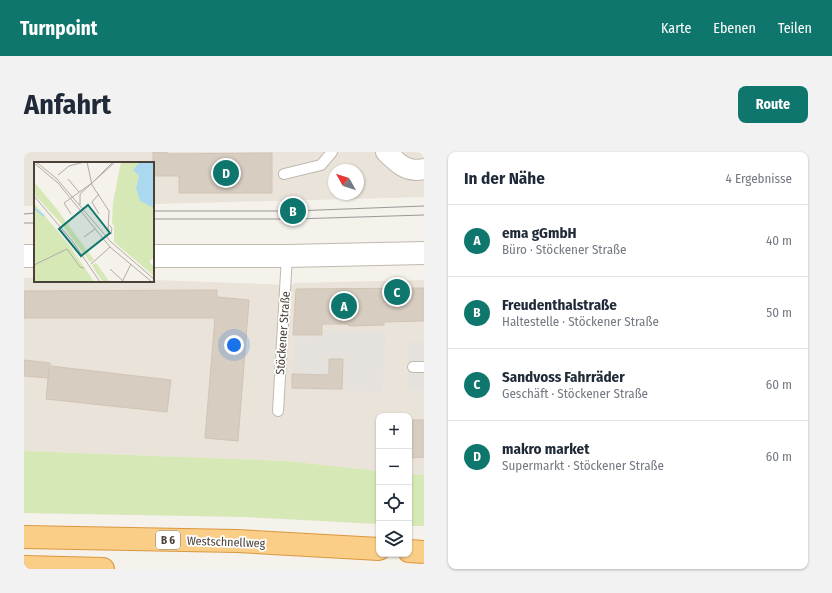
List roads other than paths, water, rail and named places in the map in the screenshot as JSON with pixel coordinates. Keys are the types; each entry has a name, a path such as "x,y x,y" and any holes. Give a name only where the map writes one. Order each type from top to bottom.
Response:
{"highway":[{"name":"Westschnellweg","path":"24,537 237,541 376,549"},
{"path":"412,551 424,552"},
{"path":"24,568 103,569"}],"street":[{"path":"386,152 402,166 415,171 424,169"},
{"path":"154,256 287,256 424,253"}],"lane":[{"path":"284,174 321,165 332,152"},
{"name":"Stöckener Straße","path":"278,411 287,256"},
{"path":"413,367 424,367"}],"tram line":[{"path":"154,211 293,211 424,206"},
{"path":"24,214 34,213"},
{"path":"154,219 294,219 424,215"},
{"path":"24,223 34,223"}],"place":[{"name":"makro market","path":"226,173"},
{"name":"Freudenthalstraße","path":"293,211"},
{"name":"Sandvoss Fahrräder","path":"397,292"},
{"name":"ema gGmbH","path":"344,306"}]}
